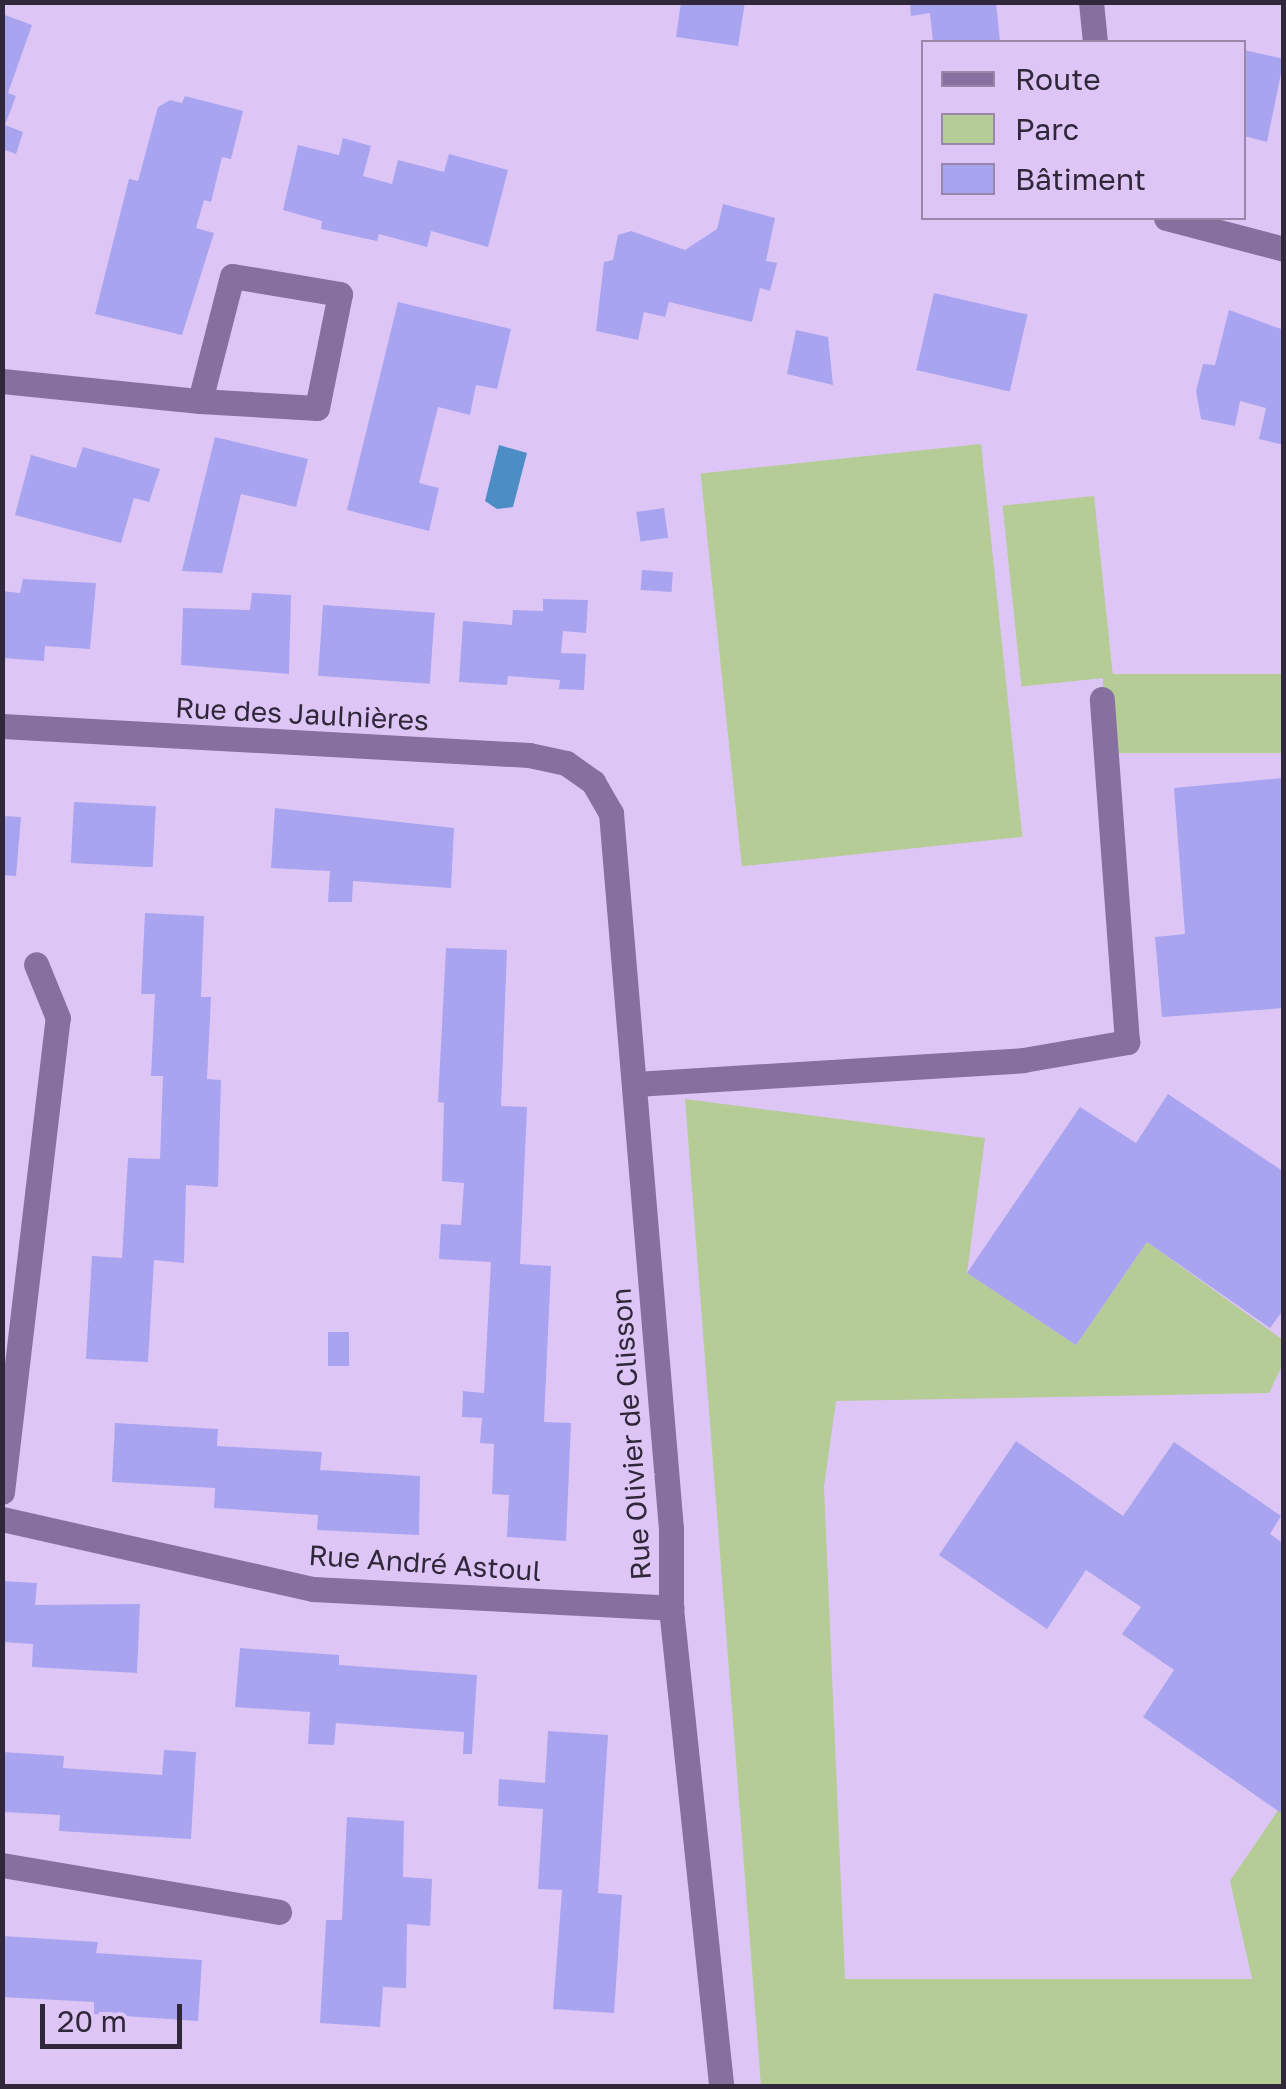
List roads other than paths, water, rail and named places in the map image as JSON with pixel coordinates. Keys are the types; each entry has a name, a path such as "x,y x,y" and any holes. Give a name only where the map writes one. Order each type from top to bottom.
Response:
{"street":[{"path":"1090,2 1095,40"},
{"path":"1174,220 1284,249"},
{"path":"2,381 200,401 317,408 340,294 232,276 200,401"},
{"path":"635,1084 1022,1060 1127,1042 1102,699"},
{"name":"Rue des Jaulnières","path":"2,726 530,755 566,764 594,782"},
{"name":"Rue Olivier de Clisson","path":"594,782 612,813 671,1529 671,1608 721,2086"},
{"path":"2,1492 58,1018 36,964"},
{"name":"Rue André Astoul","path":"2,1519 313,1589 671,1608"},
{"path":"2,1865 279,1912"}],"water":[{"path":"499,445 527,453 513,507 497,509 485,501"}]}
